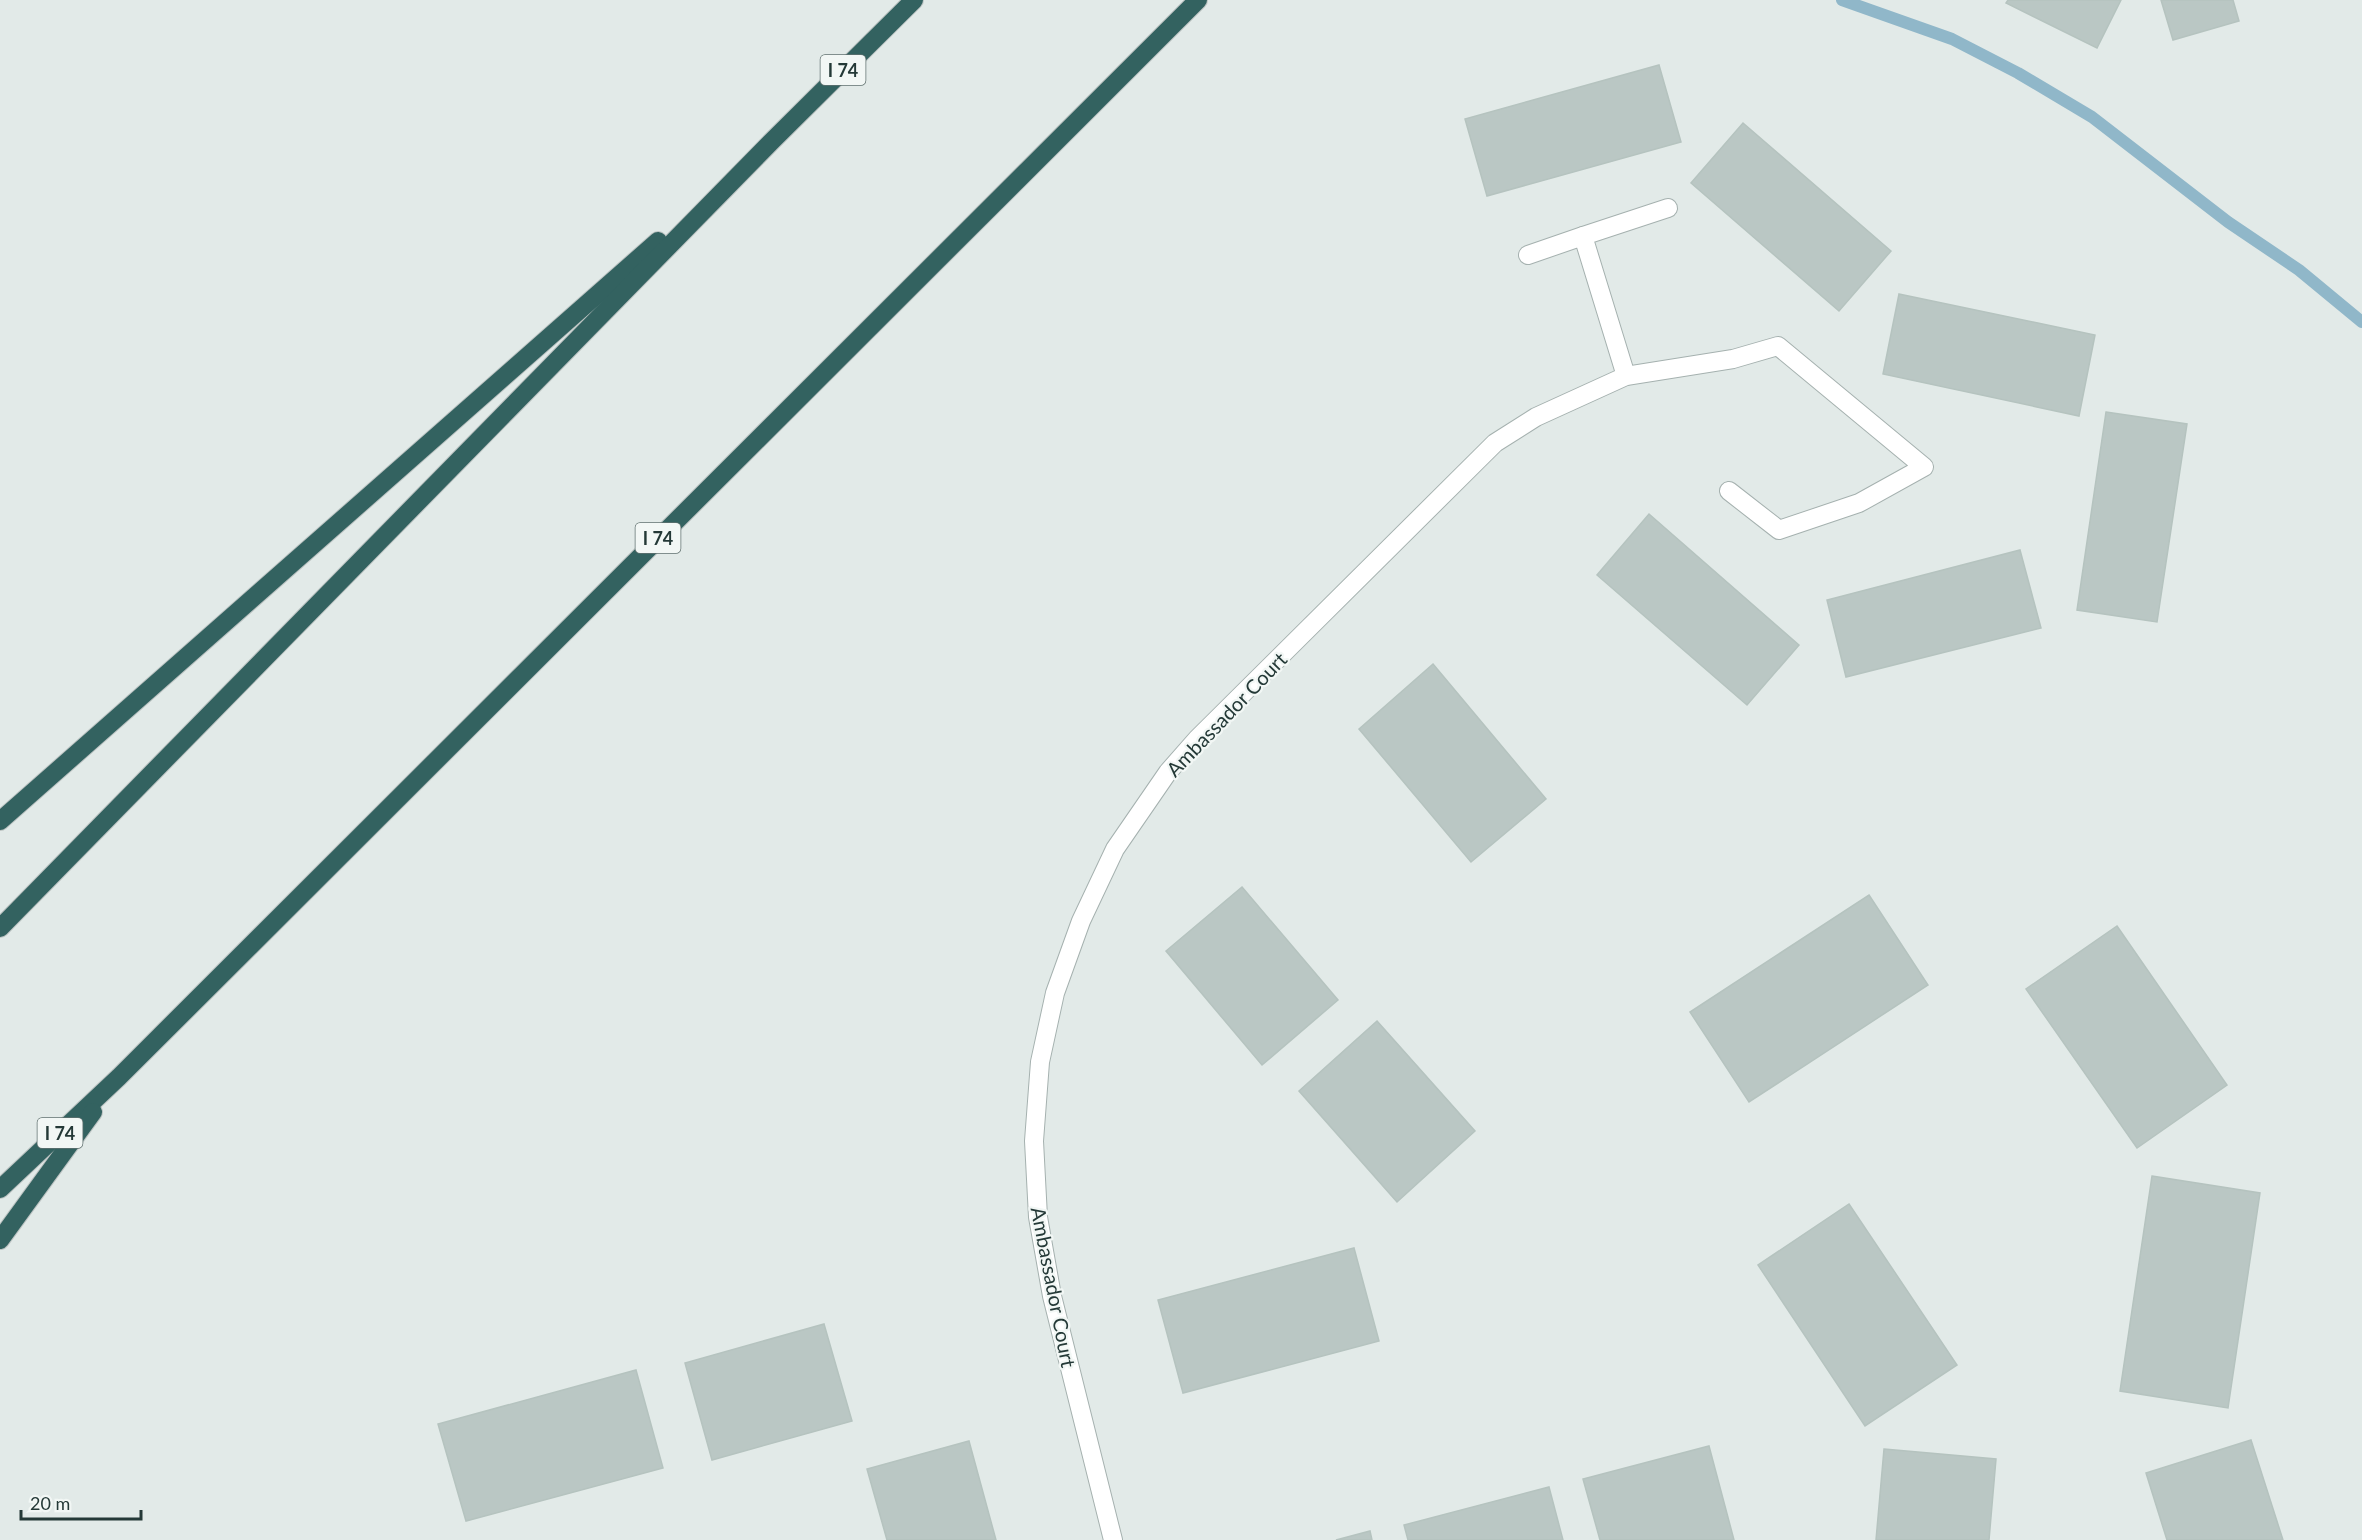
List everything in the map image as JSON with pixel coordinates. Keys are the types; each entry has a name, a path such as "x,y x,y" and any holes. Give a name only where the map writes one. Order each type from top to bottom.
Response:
{"highway":[{"name":"I 74","path":"0,928 772,141 914,0"},
{"name":"I 74","path":"0,1189 119,1077 1197,0"},
{"path":"0,821 772,141"},
{"path":"0,1240 119,1077"}],"street":[{"path":"1528,255 1668,208"},
{"path":"1583,236 1626,376"},
{"name":"Ambassador Court","path":"1113,1540 1052,1296 1038,1217 1034,1141 1040,1062 1055,993 1081,921 1115,849 1168,772 1197,740 1495,443 1536,417 1626,376 1733,359 1778,346 1924,467 1859,503 1779,530 1729,491"}],"building":[{"path":"2008,0 2121,0 2097,48 2006,3"},
{"path":"2161,0 2233,0 2239,21 2173,40"},
{"path":"1659,65 1681,142 1487,196 1465,119"},
{"path":"1743,123 1891,251 1839,311 1691,183"},
{"path":"1899,294 2095,335 2079,416 1883,374"},
{"path":"2106,412 2187,424 2157,622 2077,610"},
{"path":"1649,514 1799,645 1747,705 1597,575"},
{"path":"2020,550 2041,628 1846,677 1827,600"},
{"path":"1433,664 1546,799 1471,862 1359,729"},
{"path":"1242,887 1338,1000 1262,1065 1166,951"},
{"path":"1869,895 1928,985 1749,1102 1690,1012"},
{"path":"2117,926 2227,1085 2137,1148 2026,989"},
{"path":"1377,1021 1475,1131 1397,1202 1299,1091"},
{"path":"2152,1176 2260,1193 2228,1408 2120,1391"},
{"path":"1849,1204 1957,1365 1865,1426 1758,1265"},
{"path":"1354,1248 1379,1341 1183,1393 1158,1300"},
{"path":"824,1324 852,1421 712,1460 685,1363"},
{"path":"636,1370 663,1468 466,1521 438,1424"},
{"path":"2251,1440 2283,1540 2167,1540 2146,1473"},
{"path":"969,1441 996,1540 887,1540 867,1469"},
{"path":"1709,1446 1734,1540 1600,1540 1583,1479"},
{"path":"1884,1449 1996,1459 1989,1540 1876,1540"},
{"path":"1549,1487 1563,1540 1408,1540 1404,1525"},
{"path":"1370,1531 1372,1540 1336,1540"}],"waterway":[{"path":"1842,0 1952,39 2018,73 2092,117 2228,222 2299,270 2362,322"}]}
